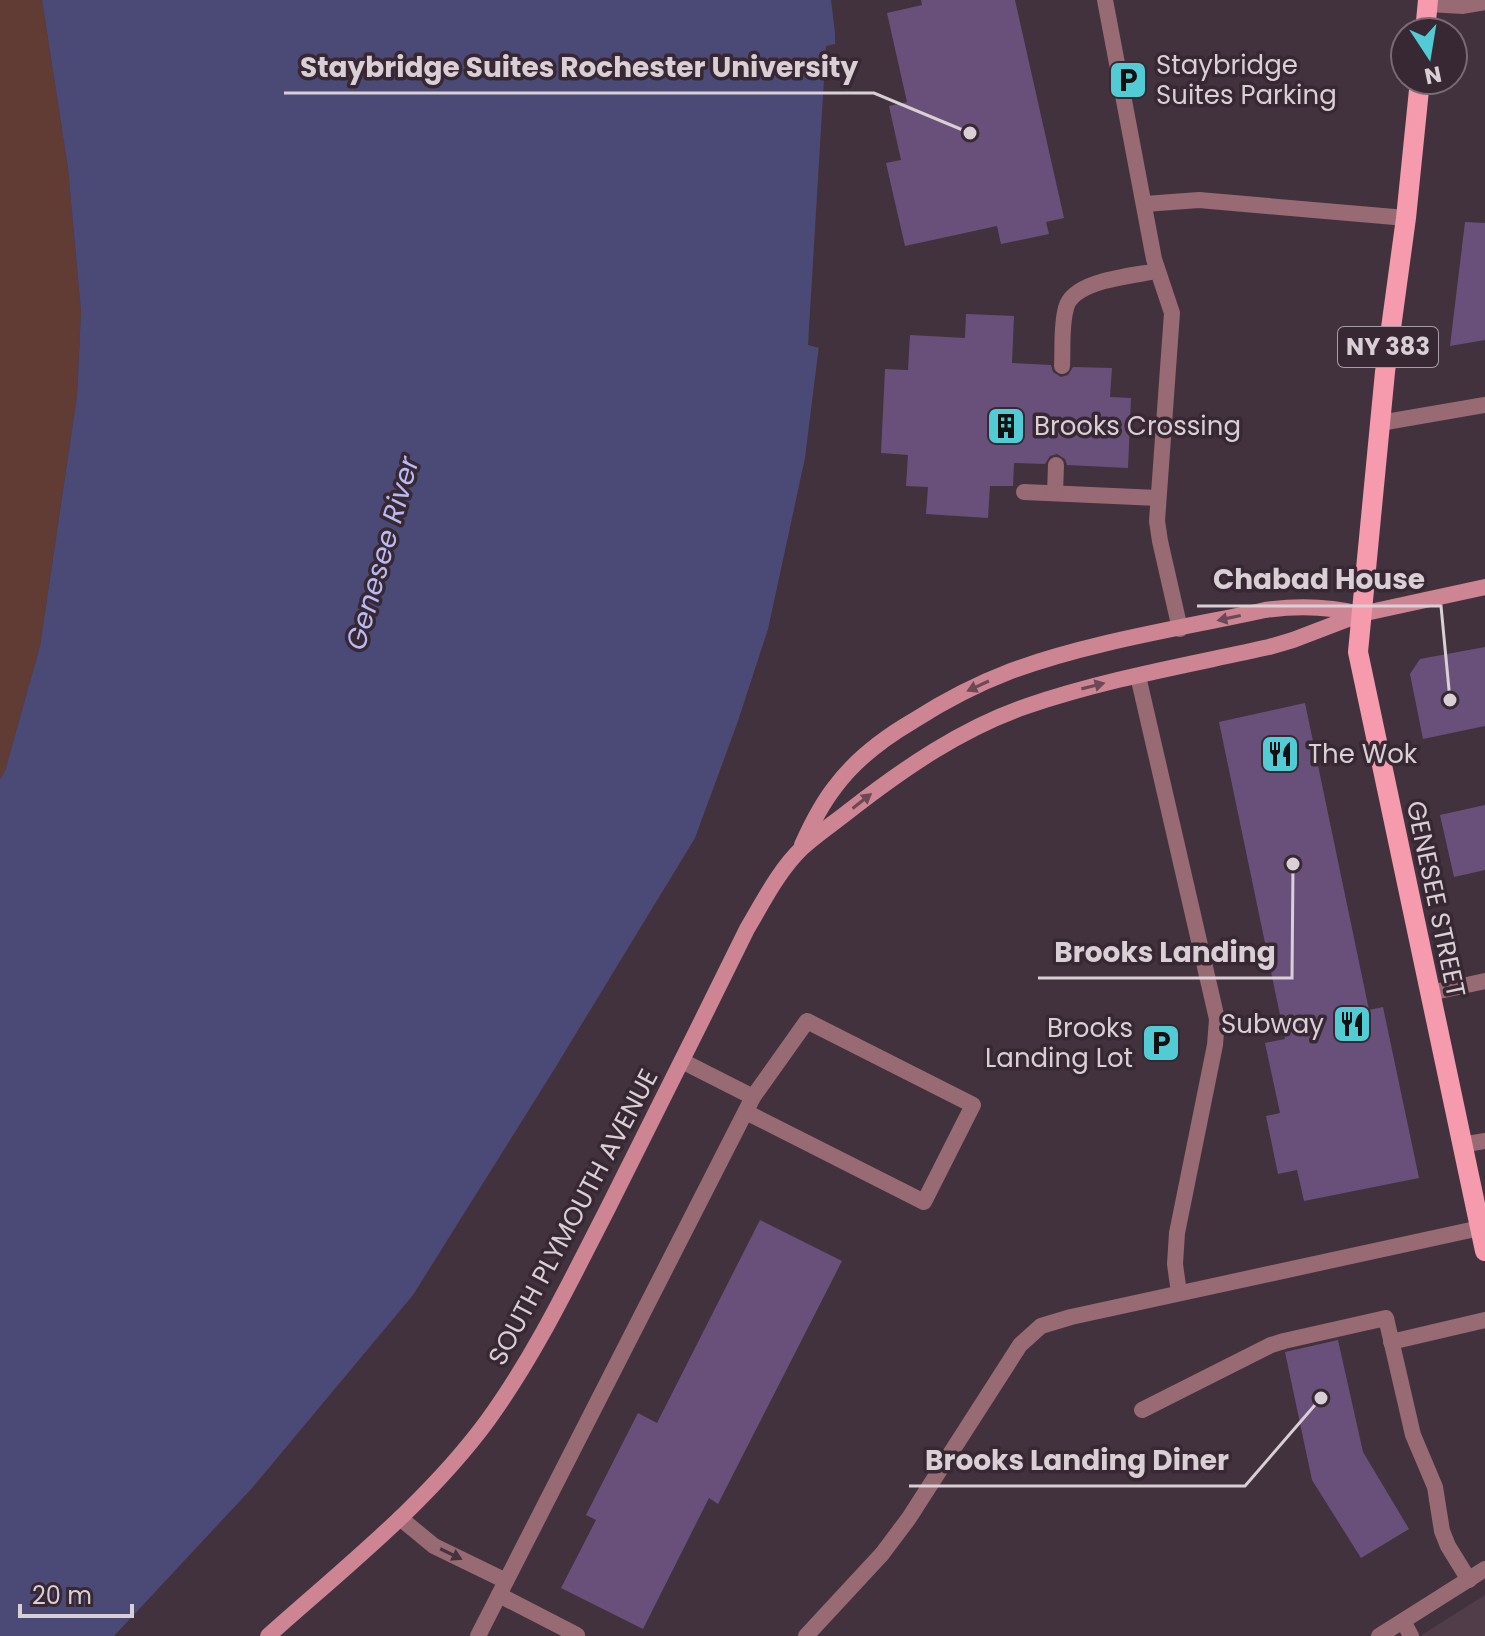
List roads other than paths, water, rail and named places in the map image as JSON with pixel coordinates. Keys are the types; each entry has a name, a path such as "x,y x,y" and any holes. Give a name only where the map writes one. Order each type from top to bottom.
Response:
{"main road":[{"name":"GENESEE STREET","path":"1418,96 1385,372 1358,638 1361,667 1485,1251"},
{"path":"1361,614 1485,587"},
{"name":"SOUTH PLYMOUTH AVENUE","path":"268,1636 400,1518 488,1421 560,1302 747,929 771,888 800,849 823,804 845,775 872,749 925,713 982,683 1083,650 1291,606 1317,606 1361,614"},
{"name":"SOUTH PLYMOUTH AVENUE","path":"800,849 882,786 960,737 1023,707 1093,686 1269,647 1361,614"}],"street":[{"path":"1105,0 1157,271 1172,313 1158,498 1160,541 1180,629"},
{"path":"1428,2 1463,6 1485,2"},
{"path":"1145,204 1199,200 1406,218"},
{"path":"1062,366 1064,316 1072,295 1093,284 1157,271"},
{"path":"1380,423 1485,405"},
{"path":"1055,493 1056,465"},
{"path":"1024,492 1158,498"},
{"path":"1138,676 1217,1019 1215,1045 1176,1241 1179,1293"},
{"path":"1430,993 1485,981"},
{"path":"478,1636 750,1105 807,1021 973,1105 924,1202 750,1105 682,1061"},
{"path":"1462,1145 1485,1141"},
{"path":"806,1636 882,1554 909,1518 1020,1345 1041,1326 1480,1228"},
{"path":"1142,1410 1284,1341 1386,1318 1413,1435 1435,1487 1442,1531 1469,1580"},
{"path":"1391,1342 1485,1320"},
{"path":"400,1518 434,1546 577,1635"},
{"path":"1379,1636 1407,1628 1485,1569"}],"water":[{"name":"Genesee River","path":"42,0 831,0 835,33 836,109 826,289 805,458 768,629 695,838 413,1295 253,1487 114,1636 0,1636 0,779 5,771 40,646 77,396 81,312 68,168"}],"place":[{"name":"Staybridge Suites Parking","path":"1128,80"},
{"name":"Staybridge Suites Rochester University","path":"970,133"},
{"name":"Brooks Crossing","path":"1006,426"},
{"name":"Chabad House","path":"1450,700"},
{"name":"The Wok","path":"1280,754"},
{"name":"Brooks Landing","path":"1293,864"},
{"name":"Subway","path":"1352,1024"},
{"name":"Brooks Landing Lot","path":"1161,1043"},
{"name":"Brooks Landing Diner","path":"1321,1398"}]}
